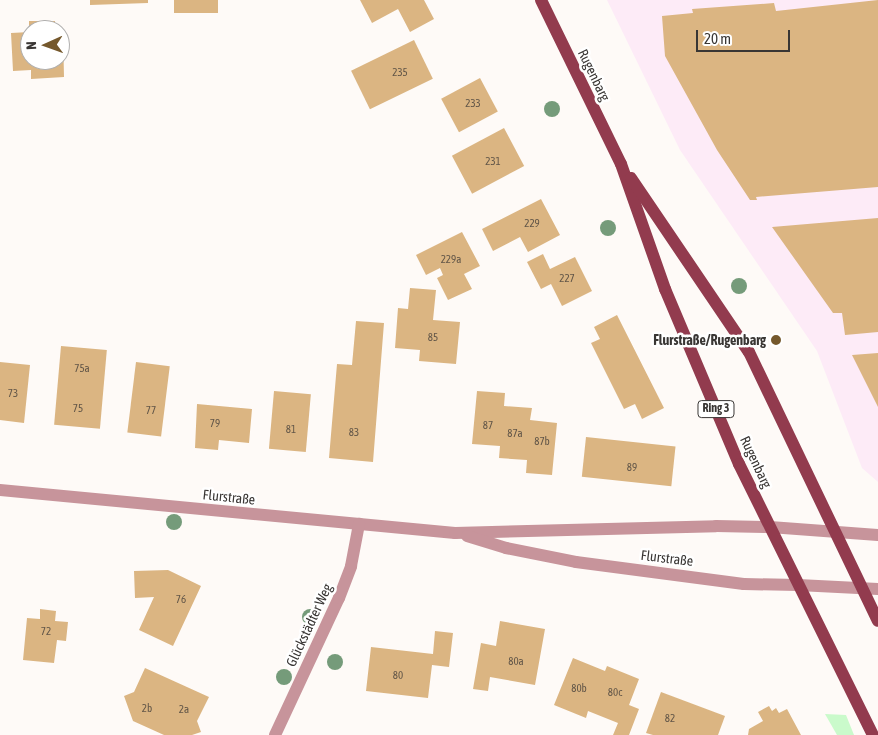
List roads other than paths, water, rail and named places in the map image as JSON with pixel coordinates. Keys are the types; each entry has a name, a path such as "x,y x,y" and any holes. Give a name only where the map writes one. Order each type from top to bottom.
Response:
{"main road":[{"name":"Rugenbarg","path":"541,0 621,164 665,289 729,441 873,735"},
{"name":"Rugenbarg","path":"621,164 749,352 878,621"}],"street":[{"name":"Flurstraße","path":"0,490 455,533 716,526 770,527 878,535"},
{"name":"Glückstädter Weg","path":"275,735 339,598 351,566 358,524"},
{"name":"Flurstraße","path":"455,533 506,548 576,562 744,584 878,589"}],"place":[{"name":"Flurstraße/Rugenbarg","path":"776,340"}]}
